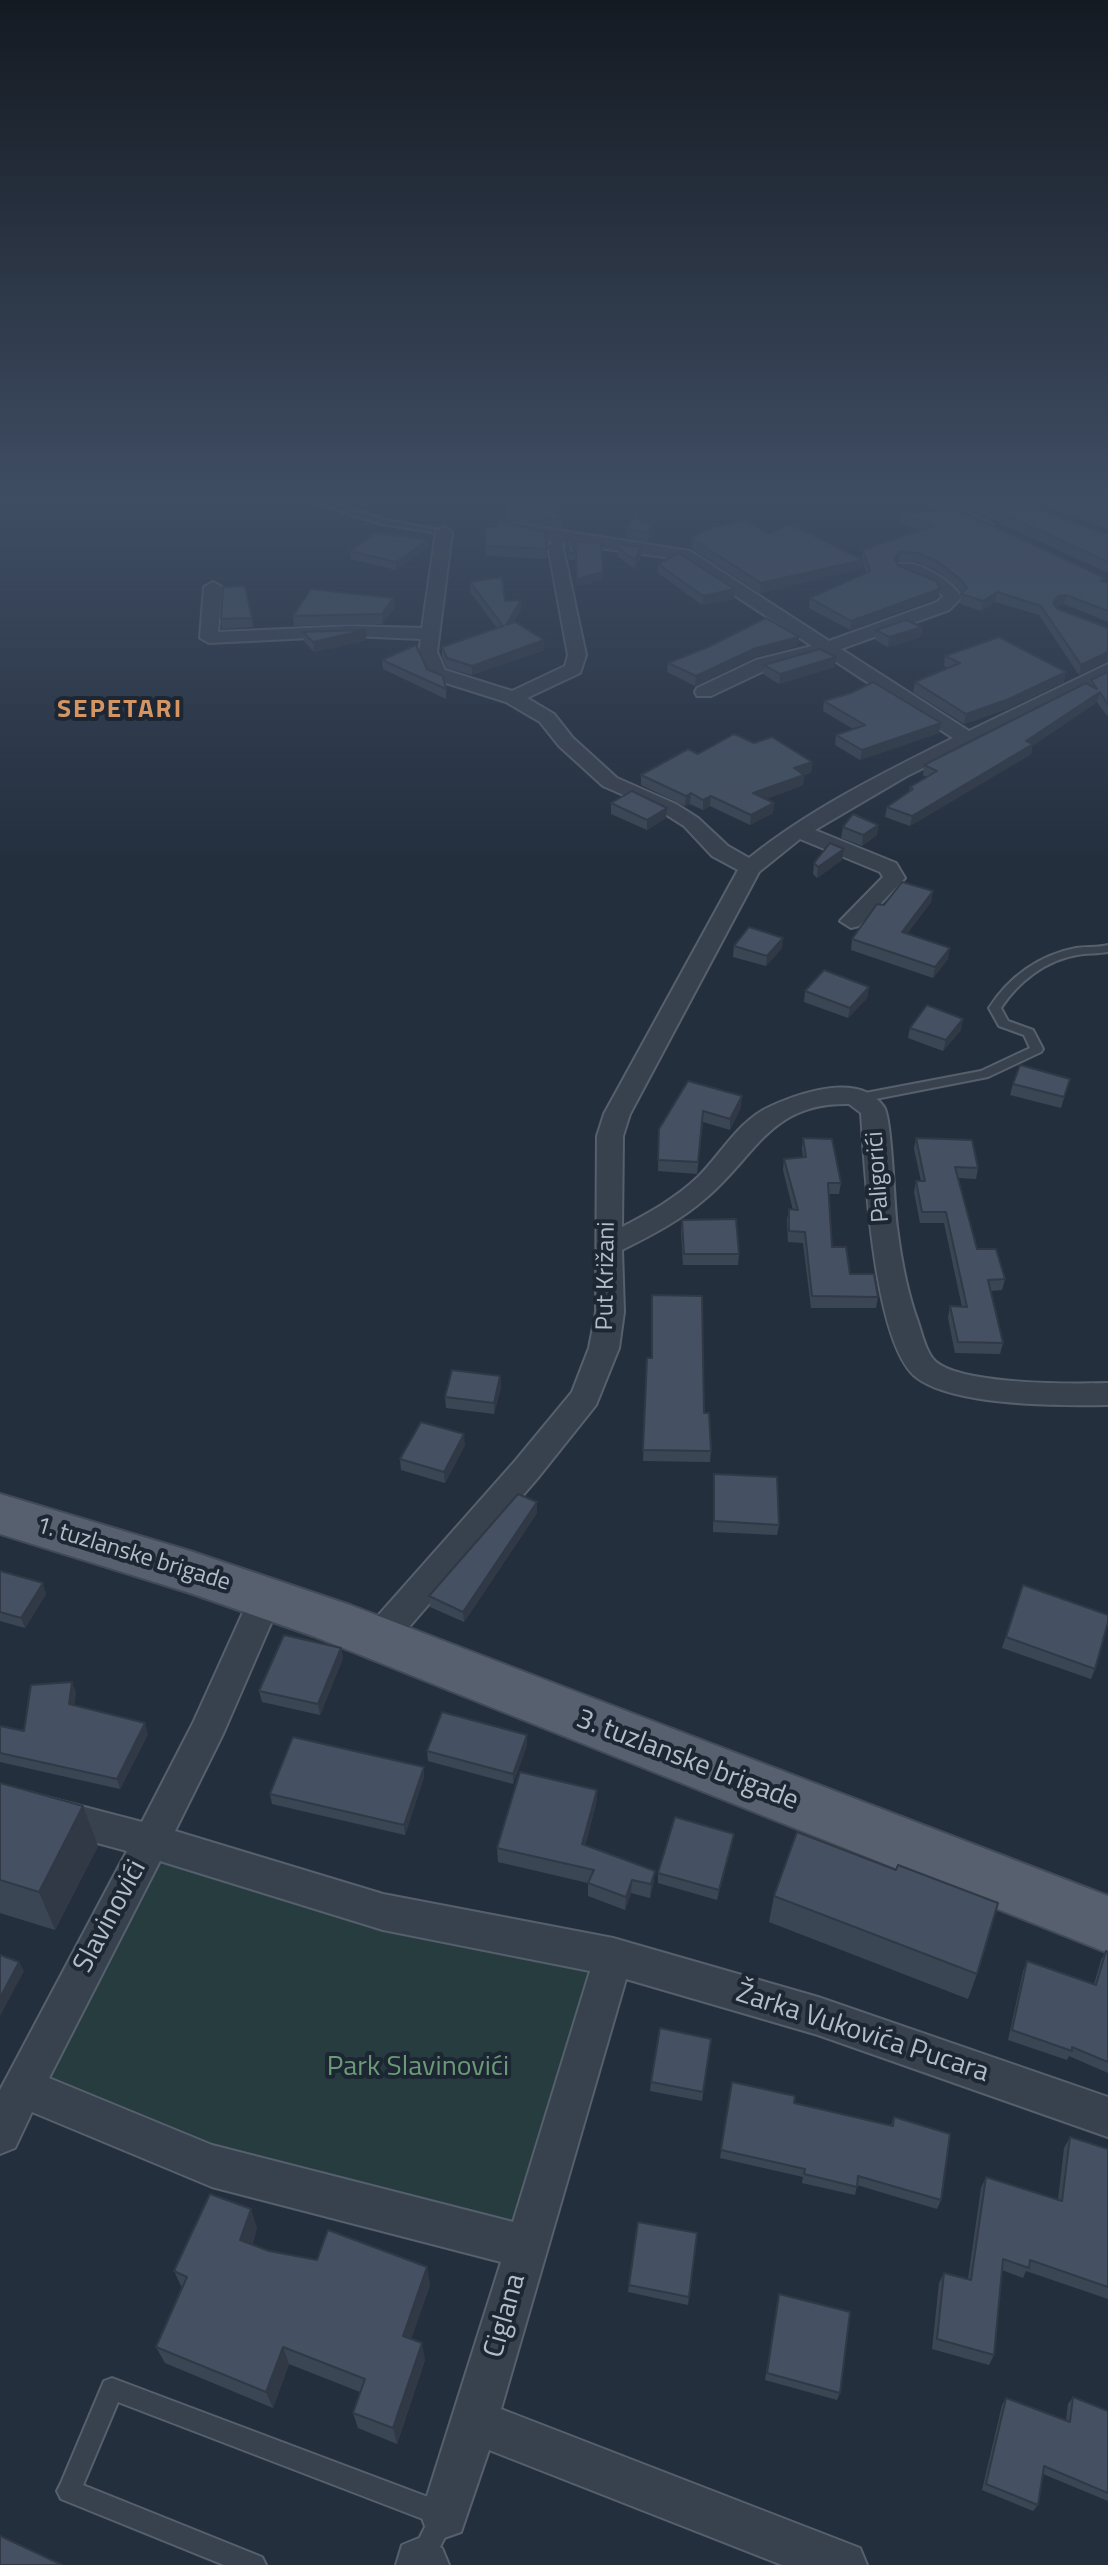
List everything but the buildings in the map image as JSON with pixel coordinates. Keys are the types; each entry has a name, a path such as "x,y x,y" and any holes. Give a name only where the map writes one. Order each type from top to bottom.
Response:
{"main road":[{"name":"1. tuzlanske brigade","path":"0,1514 200,1574 266,1598"},
{"name":"3. tuzlanske brigade","path":"266,1598 379,1638 501,1689 973,1868 1108,1925"}],"street":[{"path":"209,620 209,638 351,631 430,634"},
{"path":"432,620 428,652 437,674 513,698 547,718 566,742 610,782 669,808 691,822 720,851 750,868"},
{"path":"513,698 573,669 577,655 570,620"},
{"path":"783,620 968,739"},
{"path":"704,692 763,664 826,648 905,620"},
{"name":"Put Križani","path":"379,1638 526,1470 585,1397 604,1348 610,1312 610,1136 617,1114 750,868 798,831 900,772 1108,670"},
{"path":"798,831 888,868 894,878 851,921"},
{"name":"Paligorići","path":"608,1245 651,1224 698,1191 762,1122 822,1098 843,1095 860,1098 874,1111 884,1251 895,1302 925,1370 946,1381 1073,1396 1108,1394"},
{"path":"151,1841 241,1660 266,1598"},
{"name":"Slavinovići","path":"0,1801 151,1841 0,2133"},
{"name":"Žarka Vukovića Pucara","path":"151,1841 383,1912 613,1957 818,2016 1108,2117"},
{"path":"526,2247 613,1957"},
{"name":"Ciglana","path":"22,2087 212,2166 526,2247 475,2422 444,2515"},
{"path":"475,2422 843,2565"}],"lane":[{"path":"860,1098 984,1074 1037,1049 1029,1033 1003,1023 995,1008 1004,991 1041,963 1078,951 1108,948"},
{"path":"254,2565 69,2491 112,2389 444,2515 421,2564"}],"green space":[{"name":"Park Slavinovići","path":"151,1841 613,1957 526,2247 22,2087"}],"district":[{"name":"SEPETARI","path":"120,711"}]}
